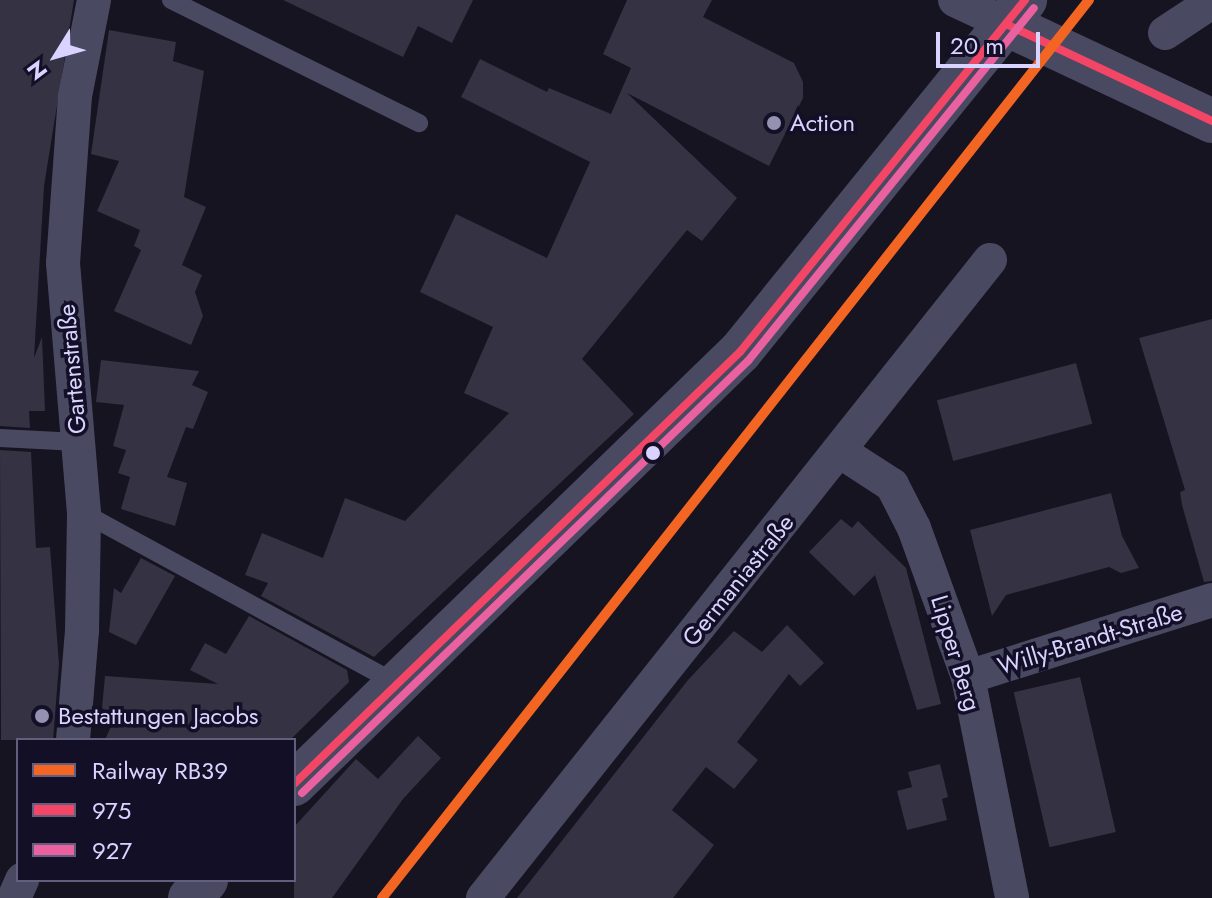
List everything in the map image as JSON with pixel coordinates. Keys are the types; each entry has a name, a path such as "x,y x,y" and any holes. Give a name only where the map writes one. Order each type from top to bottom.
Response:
{"street":[{"name":"Gartenstraße","path":"73,738 82,631 84,513 63,263 75,96 94,0"},
{"path":"955,0 1015,12 1212,121"},
{"path":"1165,33 1212,2"},
{"path":"296,782 394,682 740,352 1015,12"},
{"name":"Germaniastraße","path":"483,898 841,452 990,260"},
{"name":"Lipper Berg","path":"841,452 892,485 914,528 968,677 1008,895"},
{"name":"Willy-Brandt-Straße","path":"968,677 1212,600"},
{"path":"190,898 204,882"}],"lane":[{"path":"171,0 419,123"},
{"path":"0,438 78,442"},
{"path":"84,513 394,682"}],"building":[{"path":"0,0 74,0 44,186 34,358 42,337 45,411 29,411 30,428 0,426"},
{"path":"283,0 473,0 452,43 418,26 403,57"},
{"path":"627,0 712,0 703,17 794,63 803,82 803,98 769,166 627,93 737,198 702,241 687,230 582,359 634,414 374,657 261,596 268,583 245,575 262,533 323,558 345,498 405,521 509,413 464,393 493,327 420,292 456,214 547,258 590,162 461,97 480,59 547,92 549,88 611,114 631,68 603,54"},
{"path":"109,30 176,42 173,61 204,71 184,197 206,207 182,265 202,275 195,292 203,316 191,345 114,311 141,250 134,246 140,230 97,211 119,161 91,154"},
{"path":"1212,319 1212,581 1204,582 1182,505 1180,492 1185,490 1139,338"},
{"path":"101,360 199,371 192,385 208,392 193,429 186,427 167,477 187,483 175,526 121,509 130,477 118,473 126,450 113,446 124,405 96,402"},
{"path":"1076,363 1092,424 953,461 937,400"},
{"path":"0,450 31,452 36,548 50,547 59,664 53,738 1,740"},
{"path":"1111,493 1122,536 1139,568 1121,573 1109,567 1006,595 992,616 970,530"},
{"path":"841,519 852,528 858,521 906,568 941,704 917,710 875,575 854,596 809,552"},
{"path":"141,558 175,576 136,645 109,632 114,588 121,593"},
{"path":"249,616 347,670 349,682 292,738 106,738 115,717 102,708 105,676 218,684 190,670 205,643 226,654"},
{"path":"787,625 824,663 800,686 789,674 737,742 758,760 734,789 706,767 672,810 714,845 673,898 517,898 688,680 734,631 762,652"},
{"path":"1080,677 1116,832 1050,847 1014,692"},
{"path":"418,736 441,758 403,799 332,898 294,898 296,825 356,759 378,779"},
{"path":"940,764 948,797 942,799 947,820 907,830 897,791 912,787 908,772"}],"rail line":[{"name":"RB39","path":"382,898 1089,0"}],"transit line":[{"name":"975","path":"296,782 740,352 1025,0"},
{"name":"927","path":"302,793 748,361 1034,8"},
{"name":"975","path":"1006,24 1212,121"}],"place":[{"name":"Action","path":"774,123"},
{"name":"Bestattungen Jacobs","path":"42,716"}]}
